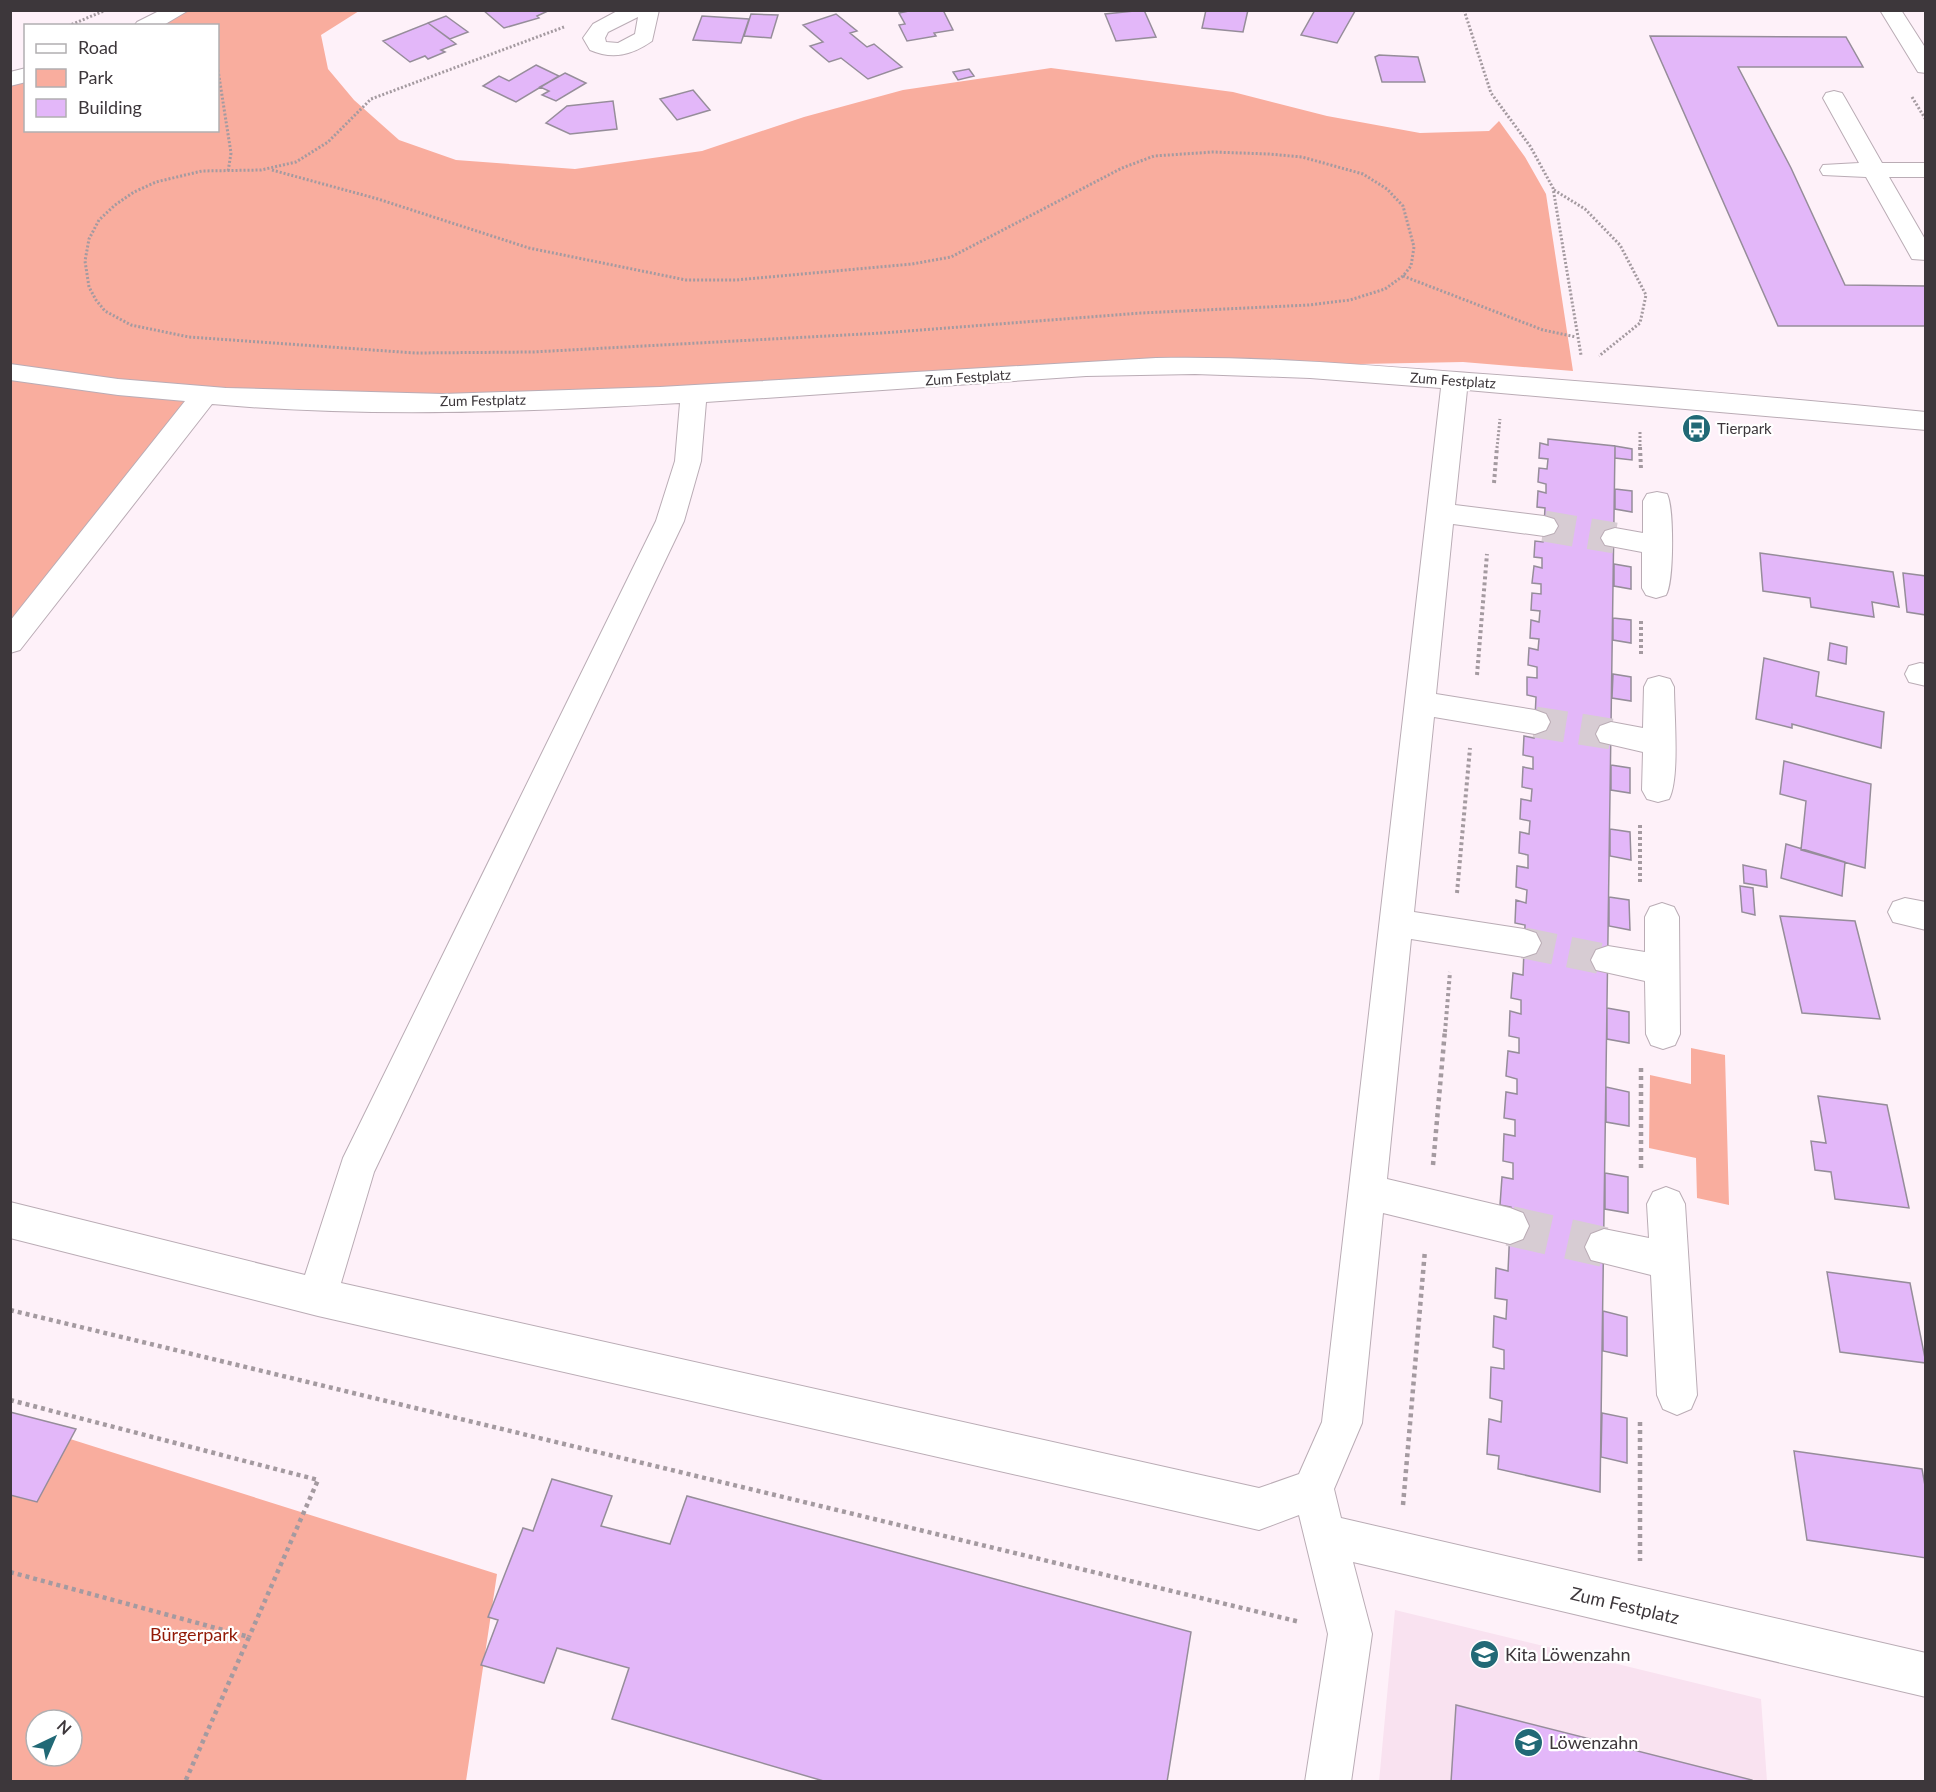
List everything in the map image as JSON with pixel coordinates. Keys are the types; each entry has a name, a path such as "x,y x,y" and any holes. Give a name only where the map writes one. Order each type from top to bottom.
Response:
{"street":[{"path":"148,24 179,10"},
{"path":"636,10 600,28 594,38 597,46 608,51 621,50 645,37 649,10"},
{"path":"1890,10 1926,67"},
{"path":"1834,98 1921,254"},
{"path":"1831,170 1926,170"},
{"name":"Zum Festplatz","path":"10,372 90,385 203,397 322,402 565,399 694,394 1153,366 1257,366 1454,396 1585,378 1926,421"},
{"path":"318,1297 356,1170 670,521 688,461 694,394"},
{"path":"1328,1782 1350,1634 1312,1489 1342,1423 1454,396"},
{"path":"10,642 203,397"},
{"path":"1656,588 1657,501"},
{"path":"1441,513 1544,526"},
{"path":"1615,538 1657,545"},
{"path":"1658,790 1659,687"},
{"path":"1420,703 1535,722"},
{"path":"1611,734 1659,743"},
{"path":"1662,916 1663,1034"},
{"path":"1396,923 1524,943"},
{"path":"1608,960 1662,969"},
{"path":"1367,1192 1510,1226"},
{"path":"1666,1204 1677,1395"},
{"path":"10,1220 318,1297 1259,1509 1312,1489"},
{"path":"1604,1247 1669,1260"},
{"name":"Zum Festplatz","path":"1325,1535 1926,1675"}],"path":[{"path":"73,24 106,10"},
{"path":"1464,10 1491,93 1530,146 1554,190 1576,337 1585,378"},
{"path":"272,170 378,199 529,248 597,264 686,280 736,280 912,264 951,257 1122,168 1155,156 1213,152 1269,154 1302,158 1363,174 1388,189 1403,206 1414,247 1411,266 1403,276 1385,289 1309,305 1141,313 926,330 544,351 415,353 240,342 155,332 116,319 101,306 91,293 85,273 91,230 112,207 140,189 170,177 190,173 272,170 295,163 333,140 354,114 371,99 567,26"},
{"path":"219,76 231,153 228,172"},
{"path":"1554,190 1585,209 1620,244 1646,295 1640,323 1585,378"},
{"path":"1403,276 1543,330 1576,337"},
{"path":"1396,1550 1402,1516 1500,415 1454,396"},
{"path":"10,1310 1350,1634"},
{"path":"10,1400 318,1480 185,1782"},
{"path":"10,1572 249,1637"}],"shaded area":[{"name":"Kita Löwenzahn","path":"1395,1610 1761,1699 1767,1781 1379,1782"}],"green space":[{"path":"179,11 359,11 321,35 328,69 354,100 399,140 456,160 575,169 702,151 804,117 903,90 1051,68 1233,92 1327,116 1420,133 1489,131 1499,121 1525,157 1546,194 1573,371 1463,362 1257,366 694,394 203,397 11,622 11,80 24,74 24,132 219,132 219,24 146,24"},
{"path":"1691,1048 1725,1055 1729,1205 1697,1198 1696,1158 1649,1148 1650,1075 1691,1084"},
{"name":"Bürgerpark","path":"10,1420 497,1574 466,1781 11,1781"}],"building":[{"path":"483,10 550,10 537,16 539,18 504,28"},
{"path":"914,10 943,10 953,30 934,33 936,36 907,41 899,25 905,24 899,13"},
{"path":"1144,10 1156,37 1116,41 1105,14"},
{"path":"1206,10 1248,10 1243,32 1202,28"},
{"path":"1315,10 1355,11 1337,43 1301,35"},
{"path":"751,14 778,15 771,38 744,36"},
{"path":"836,14 857,31 850,33 867,47 874,44 902,67 868,79 841,58 829,62 810,46 823,42 803,25"},
{"path":"446,16 468,32 450,39 428,23"},
{"path":"702,16 749,19 741,43 693,40"},
{"path":"428,23 456,44 441,50 445,52 428,59 425,56 410,62 383,41"},
{"path":"1650,36 1846,37 1863,67 1738,67 1791,168 1845,285 1926,286 1926,326 1778,326"},
{"path":"1379,55 1418,57 1425,82 1382,82 1375,57"},
{"path":"536,65 559,76 516,102 483,86 499,76 509,81"},
{"path":"969,69 974,76 958,80 953,72"},
{"path":"565,73 586,83 556,101 542,95 549,91 540,87"},
{"path":"693,90 710,110 677,120 660,99"},
{"path":"613,101 617,129 570,134 546,123 567,106"},
{"path":"1548,439 1615,446 1600,1492 1498,1469 1499,1456 1487,1454 1489,1419 1501,1422 1502,1401 1490,1398 1491,1367 1504,1369 1504,1350 1493,1347 1494,1316 1506,1319 1507,1300 1495,1298 1496,1268 1508,1271 1511,1207 1500,1205 1502,1177 1513,1179 1513,1163 1503,1161 1504,1134 1515,1136 1515,1120 1504,1118 1506,1092 1517,1094 1517,1079 1506,1076 1508,1051 1519,1053 1519,1038 1509,1036 1510,1011 1521,1014 1521,1000 1511,998 1513,973 1523,975 1525,925 1515,923 1516,900 1526,903 1527,890 1516,887 1517,866 1528,868 1528,855 1519,853 1520,832 1529,834 1530,821 1520,819 1521,799 1531,801 1532,789 1522,787 1523,767 1533,769 1533,757 1523,755 1524,736 1534,738 1536,697 1527,695 1527,677 1537,678 1537,667 1528,665 1529,648 1538,650 1539,639 1530,638 1531,620 1539,622 1540,611 1531,610 1532,593 1541,594 1541,584 1532,583 1534,566 1542,568 1542,558 1534,557 1535,541 1543,542 1545,508 1537,507 1538,491 1546,493 1546,484 1538,482 1539,468 1547,469 1548,459 1539,458 1540,443 1548,445"},
{"path":"1615,446 1632,449 1632,460 1615,458"},
{"path":"1615,489 1632,491 1632,512 1615,509"},
{"path":"1760,553 1893,572 1899,607 1872,602 1874,617 1811,607 1810,598 1763,591"},
{"path":"1614,564 1631,567 1631,589 1614,586"},
{"path":"1903,573 1926,576 1926,615 1907,612"},
{"path":"1613,618 1631,620 1631,643 1613,640"},
{"path":"1830,643 1847,647 1846,664 1828,660"},
{"path":"1764,658 1819,672 1816,696 1884,712 1881,748 1792,724 1792,728 1756,719"},
{"path":"1613,674 1631,677 1631,701 1612,698"},
{"path":"1784,761 1871,784 1865,868 1801,850 1806,801 1780,794"},
{"path":"1611,765 1630,768 1630,793 1611,790"},
{"path":"1610,829 1630,832 1631,860 1610,856"},
{"path":"1786,844 1845,862 1842,896 1781,878"},
{"path":"1743,865 1766,870 1767,887 1744,883"},
{"path":"1740,886 1753,888 1755,915 1742,912"},
{"path":"1609,897 1629,900 1630,930 1609,926"},
{"path":"1780,916 1855,921 1880,1019 1802,1013"},
{"path":"1607,1008 1629,1012 1629,1043 1607,1039"},
{"path":"1606,1087 1629,1092 1629,1126 1606,1122"},
{"path":"1818,1096 1887,1105 1909,1208 1835,1199 1831,1172 1815,1170 1811,1141 1826,1143"},
{"path":"1605,1173 1628,1177 1628,1213 1605,1209"},
{"path":"1827,1272 1910,1283 1926,1363 1840,1352"},
{"path":"1603,1311 1627,1317 1627,1356 1603,1351"},
{"path":"10,1412 76,1429 37,1502 10,1495"},
{"path":"1602,1413 1627,1418 1627,1463 1601,1457"},
{"path":"1794,1451 1922,1469 1926,1491 1926,1558 1807,1540"},
{"path":"552,1479 612,1496 601,1526 670,1544 687,1496 1191,1632 1167,1782 827,1782 612,1719 629,1668 557,1648 544,1683 481,1665 498,1620 488,1617 523,1528 533,1531"},
{"name":"Löwenzahn","path":"1456,1705 1752,1780 1752,1782 1451,1782"}],"tunnel":[{"path":"1544,526 1615,538"},
{"path":"1535,722 1611,734"},
{"path":"1524,943 1608,960"},
{"path":"1510,1226 1604,1247"}],"place":[{"name":"Tierpark","path":"1696,428"},
{"name":"Kita Löwenzahn","path":"1484,1654"},
{"name":"Löwenzahn","path":"1528,1742"}]}
